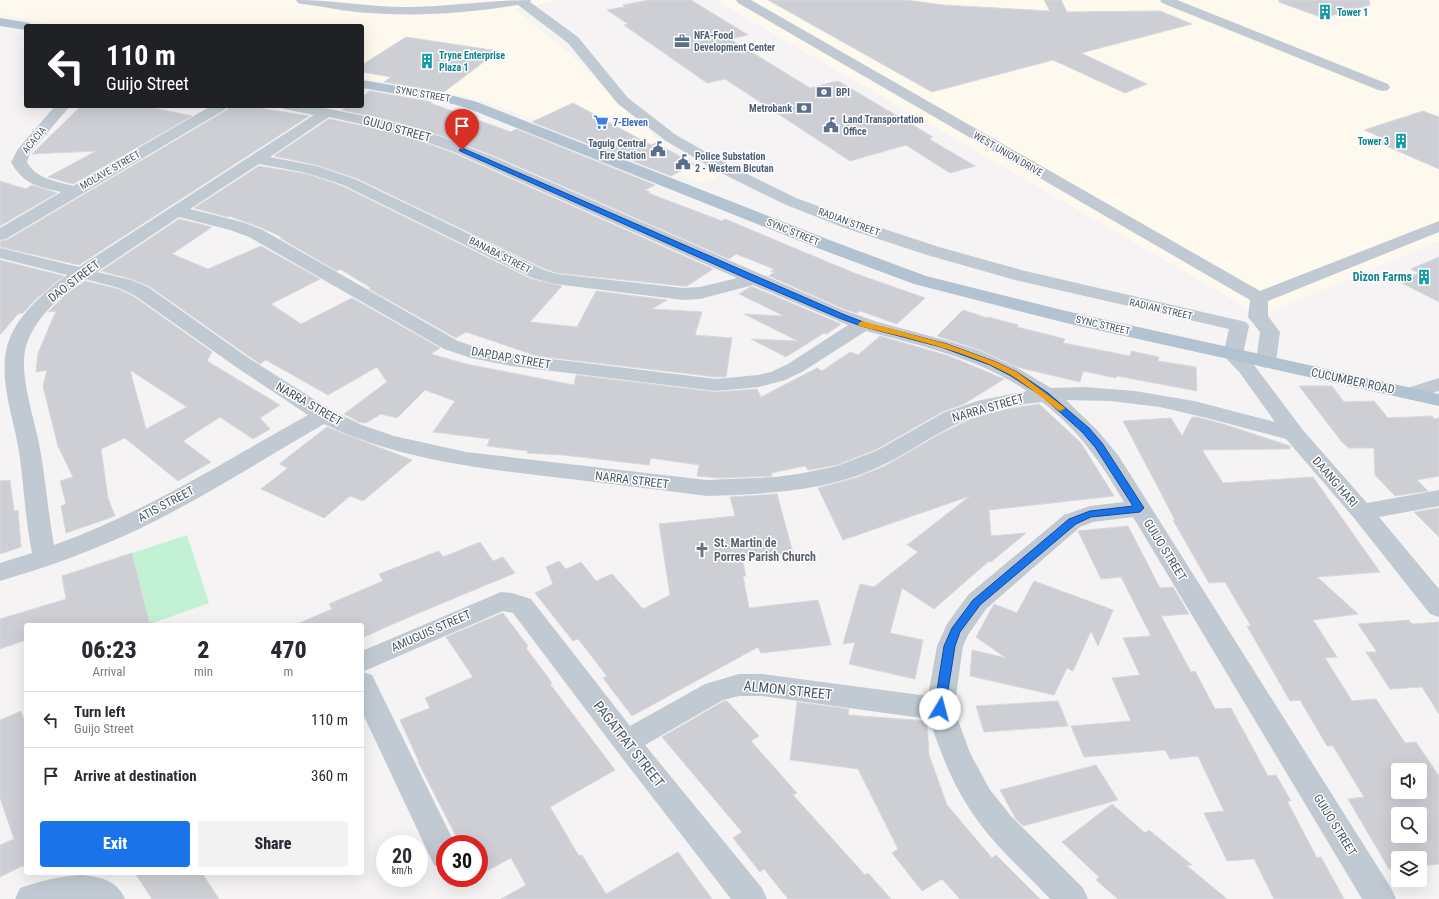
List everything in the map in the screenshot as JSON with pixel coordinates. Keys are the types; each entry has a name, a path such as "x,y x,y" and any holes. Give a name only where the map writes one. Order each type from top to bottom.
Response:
{"main road":[{"path":"0,22 24,26"},
{"name":"SYNC STREET","path":"364,84 450,99 472,105 826,246 920,280 975,295 1266,362"},
{"name":"CUCUMBER ROAD","path":"1266,362 1439,400"}],"street":[{"path":"302,0 366,9 409,11 473,7 522,0"},
{"path":"358,0 429,3 472,0"},
{"name":"RADIAN STREET","path":"522,0 573,40 623,101 671,138 723,168 790,201 932,251 1021,276 1239,326"},
{"name":"WEST UNION DRIVE","path":"742,0 1258,308 1270,332 1266,362"},
{"path":"1166,0 1383,87"},
{"name":"ACACIA","path":"61,108 23,152 19,162 22,170 34,180 75,191"},
{"name":"MOLAVE STREET","path":"0,235 219,108"},
{"name":"GUIJO STREET","path":"300,108 399,128 449,144 754,279 863,324 944,346 993,364 1014,374 1045,395 1085,430 1099,445 1140,508 1380,899"},
{"name":"DAO STREET","path":"44,558 30,452 14,360 18,342 33,317 51,297 82,273 326,113"},
{"name":"BANABA STREET","path":"258,159 310,169 349,182 519,265 555,279 683,294 700,293 724,288 754,279"},
{"name":"DAPDAP STREET","path":"177,211 236,226 255,234 451,345 478,354 511,360 716,384 739,384 778,376 795,368 863,324"},
{"path":"1233,355 1239,326 1258,308 1439,226"},
{"name":"NARRA STREET","path":"0,253 125,284 141,291 243,364 323,415 354,430 389,442 466,459 707,488 746,488 807,482 869,463 887,455 928,429 961,414 1013,399 1077,393 1114,395 1160,401 1294,434"},
{"name":"DAANG HARI","path":"1233,355 1247,369 1294,434 1362,512 1439,607"},
{"path":"1411,393 1439,384"},
{"name":"ATIS STREET","path":"0,572 44,558 91,540 161,508 323,415"},
{"path":"1362,512 1439,498"},
{"path":"1072,899 1000,826 979,799 956,756 940,709 950,646 956,631 977,602 1072,521 1090,514 1140,508"},
{"name":"AMUGUIS STREET","path":"364,661 501,601"},
{"name":"PAGATPAT STREET","path":"501,601 512,602 522,606 626,742 751,899"},
{"name":"ALMON STREET","path":"626,742 715,692 739,685 762,685 940,709"},
{"path":"364,687 436,836"},
{"path":"31,899 57,892 89,890 107,897"}],"shaded area":[{"path":"0,0 561,0 515,9 568,52 666,147 718,177 702,183 475,98 364,78 364,24 50,24 0,15"},
{"path":"715,0 1439,0 1439,241 1261,316"}],"green space":[{"path":"187,535 209,603 150,623 132,553"}],"building":[{"path":"649,0 691,0 748,35 730,39 810,88 838,81 933,137 929,139 975,166 950,173 906,145 850,161 725,79 707,83 624,25 628,24 607,10 625,7 623,5"},
{"path":"768,0 906,0 943,5 1050,11 1044,0 1061,0 1067,12 1160,11 1192,24 1081,53 1147,84 1125,93 1053,60 932,92"},
{"name":"Tower 1","path":"1279,0 1369,0 1370,5 1323,18 1279,2"},
{"name":"Tryne Enterprise Plaza 1","path":"406,37 498,51 444,92 384,82 391,77 364,72 364,64"},
{"path":"370,91 432,102 430,103 511,132 516,129 655,185 645,190 650,192 648,193 722,221 725,219 854,273 925,298 897,324 860,311 856,313 844,309 769,276 774,272 771,271 774,269 736,254 729,259 499,158 445,137 389,120 342,110 345,108 364,108 364,96"},
{"path":"573,103 651,145 656,143 694,164 671,176 532,122"},
{"path":"79,108 154,108 192,116 73,184 48,177 96,151 32,154"},
{"path":"228,108 259,108 309,116 79,265 0,247 0,241 7,240"},
{"name":"Tower 3","path":"1423,111 1439,117 1439,169 1377,142 1385,139 1364,130"},
{"path":"329,119 401,134 451,152 713,269 687,286 557,273 545,269 356,178 316,165 274,156"},
{"path":"259,166 307,174 342,186 531,279 562,286 530,322 577,327 596,291 667,300 652,309 702,312 695,335 732,338 726,377 537,356 466,332 456,338 369,289 371,288 340,269 337,271 280,238 282,237 229,216 227,217 194,208"},
{"path":"0,181 26,189 32,185 57,193 0,226"},
{"path":"179,219 212,227 172,254 208,269 261,246 320,279 271,304 301,324 352,298 440,348 431,354 466,364 574,385 576,375 716,392 757,389 761,397 817,368 822,371 850,352 858,355 880,336 949,356 1004,379 964,404 942,412 877,449 837,465 808,470 805,466 771,473 772,476 722,478 697,476 699,465 651,458 649,465 563,455 527,453 528,451 487,446 490,439 433,432 455,401 425,390 397,418 381,414 366,423 359,422 344,414 387,382 377,367 328,395 266,360 260,364 149,286 131,279 101,271"},
{"name":"Dizon Farms","path":"1439,257 1439,302 1398,281 1419,273 1411,269"},
{"path":"0,260 64,276 36,299 23,313 18,314 0,335"},
{"path":"85,281 118,289 133,296 212,352 207,361 280,405 260,418 270,429 253,439 220,417 183,441 211,462 178,481 125,438 101,449 108,498 115,516 66,533 61,506 66,504 60,481 73,477 58,446 43,386 47,370 36,372 38,353 56,311 48,312 65,295","holes":["130,370 187,407 146,429"]},
{"path":"750,287 841,324 827,334 824,333 786,357 751,339 798,341 744,314 784,316 739,294"},
{"path":"963,310 987,318 1018,325 1017,327 1065,339 1063,343 1130,356 1131,351 1159,357 1158,361 1196,367 1197,391 1083,371 1080,382 1017,367 980,350 937,336"},
{"path":"1299,386 1332,386 1344,402 1374,401 1388,418 1432,416 1434,419 1439,418 1439,476 1417,480 1428,491 1395,496 1375,475 1374,448 1349,448 1342,442"},
{"path":"1039,404 1081,443 1114,496 989,510 991,536 1026,533 991,562 989,561 934,609 902,588 890,633 923,640 915,679 849,664 855,642 843,644 860,584 874,587 918,552 907,545 970,496 843,540 818,488 855,478 885,466 940,434 971,419 1007,409"},
{"path":"1192,417 1197,417 1290,446 1290,449 1202,450 1223,483 1313,477 1380,572 1317,577 1358,614 1313,620 1337,657 1325,658 1352,701 1376,699 1405,743 1416,742 1439,776 1439,864 1427,865 1427,851 1391,851 1391,869 1389,869 1348,799 1364,797 1333,746 1327,746 1300,700 1290,701 1247,626 1251,626 1225,582 1209,583 1173,520 1175,520 1123,421 1171,418 1182,436"},
{"path":"327,427 412,460 363,501 350,496 324,518 261,489 288,468 279,464"},
{"path":"10,480 14,511 18,510 21,547 0,554 0,481"},
{"path":"777,494 793,553 742,558 746,576 743,576 749,608 818,600 831,645 761,653 758,647 632,716 603,678 607,676 578,639 573,641 535,593 553,584 546,567 559,561 566,569 581,562 596,581 612,574 643,609 670,595 659,524 735,516 730,497"},
{"path":"1439,508 1439,537 1414,512"},
{"path":"1128,526 1160,588 1173,587 1189,614 1161,616 1191,672 1195,671 1215,709 1231,708 1268,776 1276,775 1291,801 1287,801 1317,858 1321,857 1344,899 1274,899 1254,859 1227,861 1204,813 1224,811 1198,756 1170,759 1165,750 1084,757 1071,726 1131,721 1112,678 1140,675 1123,638 1151,636 1121,577 1101,579 1078,531"},
{"path":"480,542 493,561 503,557 515,573 364,637 364,623 300,623 332,609 329,604 383,581 379,574 439,551 443,557"},
{"path":"132,553 150,623 24,623 24,641 0,649 0,619 66,599 62,576"},
{"path":"1034,581 1113,610 1098,646 1091,631 1073,671 1067,668 1054,695 970,676 972,650 1006,658 976,637 994,604 1017,613"},
{"path":"503,613 528,646 526,648 552,683 550,684 615,770 550,807 579,856 582,855 606,894 678,852 712,899 501,899 526,885 511,858 488,870 488,835 455,835 418,762 400,720 430,708 425,698 473,677 446,637"},
{"path":"1409,620 1412,624 1439,622 1439,714 1422,687 1390,689 1366,652 1377,652 1358,624"},
{"path":"724,701 727,701 759,736 751,741 797,793 793,795 865,875 868,873 891,899 788,899 764,869 760,872 733,838 742,832 662,737"},
{"path":"1058,701 1068,726 984,732 976,706"},
{"path":"797,702 849,709 848,715 927,721 929,755 947,805 992,858 996,855 1040,899 960,899 942,879 922,891 892,853 898,849 858,769 790,760"},
{"path":"21,711 24,720 24,866 0,877 0,845 14,839 0,798 0,720"},
{"path":"1096,765 1118,800 1023,826 1016,819 1000,790"},
{"path":"1112,804 1145,833 1149,830 1192,865 1186,865 1227,899 1118,899 1096,880 1099,877 1062,842"},
{"path":"136,875 203,875 219,899 152,899"}],"slow traffic":[{"path":"862,324 931,342 993,364 1014,374 1061,408"}],"place":[{"name":"Tower 1","path":"1325,12"},
{"name":"NFA-Food Development Center","path":"682,41"},
{"name":"Tryne Enterprise Plaza 1","path":"427,61"},
{"name":"BPI","path":"824,92"},
{"name":"Metrobank","path":"804,108"},
{"name":"7-Eleven","path":"601,122"},
{"name":"Land Transportation Office","path":"831,125"},
{"name":"Tower 3","path":"1401,141"},
{"name":"Taguig Central Fire Station","path":"658,149"},
{"name":"Police Substation 2 - Western Bicutan","path":"683,162"},
{"name":"Dizon Farms","path":"1424,277"},
{"name":"St. Martin de Porres Parish Church","path":"702,550"}],"route":[{"path":"462,150 647,230 754,279 842,316 863,324 944,346 993,364 1014,374 1045,395 1062,408 1099,445 1140,508 1090,514 1072,521 977,602 956,631 950,646 940,709"}]}
